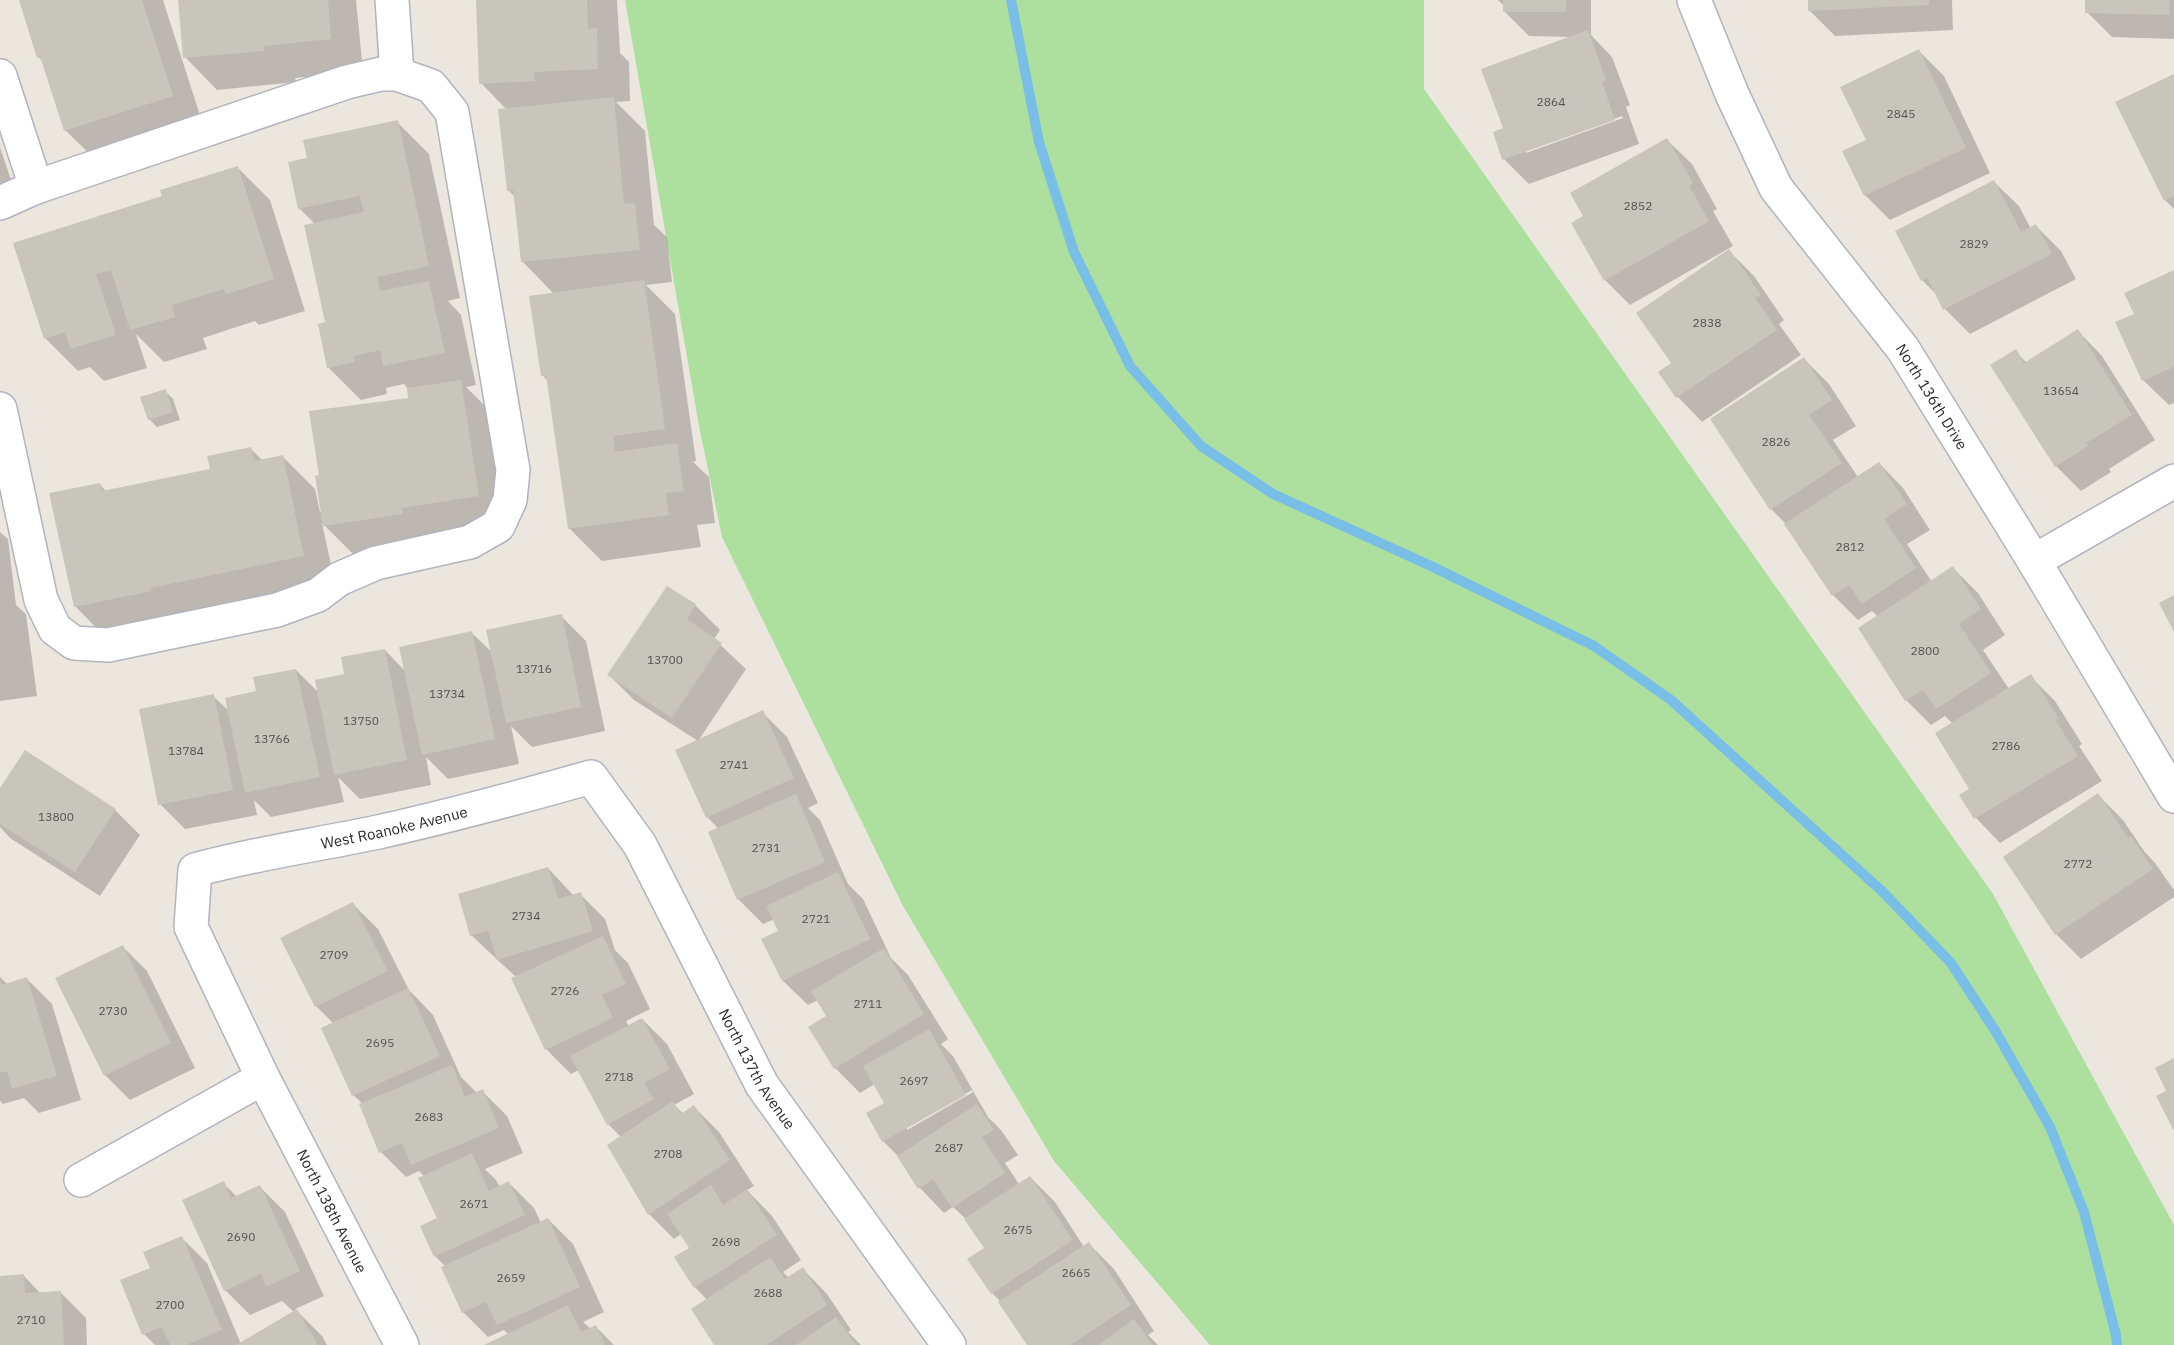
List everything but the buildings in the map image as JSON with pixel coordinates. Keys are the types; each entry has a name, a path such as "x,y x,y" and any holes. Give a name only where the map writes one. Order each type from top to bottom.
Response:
{"street":[{"path":"392,0 397,75"},
{"name":"North 136th Drive","path":"1694,0 1732,94 1776,188 1903,349 2034,561 2174,796"},
{"path":"0,203 36,187 346,82 381,75 397,75 431,86 452,112 513,470 510,500 498,526 470,542 376,563 339,579 318,595 278,610 108,645 74,643 55,629 41,600 2,442 0,409"},
{"path":"0,76 36,187"},
{"path":"2034,561 2174,481"},
{"name":"West Roanoke Avenue","path":"195,870 241,857 378,832 514,799 591,777"},
{"name":"North 137th Avenue","path":"591,777 640,844 762,1085 949,1345"},
{"name":"North 138th Avenue","path":"195,870 191,927 263,1078 402,1345"},
{"path":"81,1180 263,1078"}],"green space":[{"path":"625,0 1424,0 1424,89 1993,894 2174,1225 2174,1345 1210,1345 1054,1161 903,906 722,537 699,426"}],"waterway":[{"path":"1011,0 1039,142 1074,252 1130,366 1201,446 1273,494 1431,566 1594,646 1671,700 1884,893 1951,963 1996,1032 2050,1127 2084,1212 2117,1345"}]}
